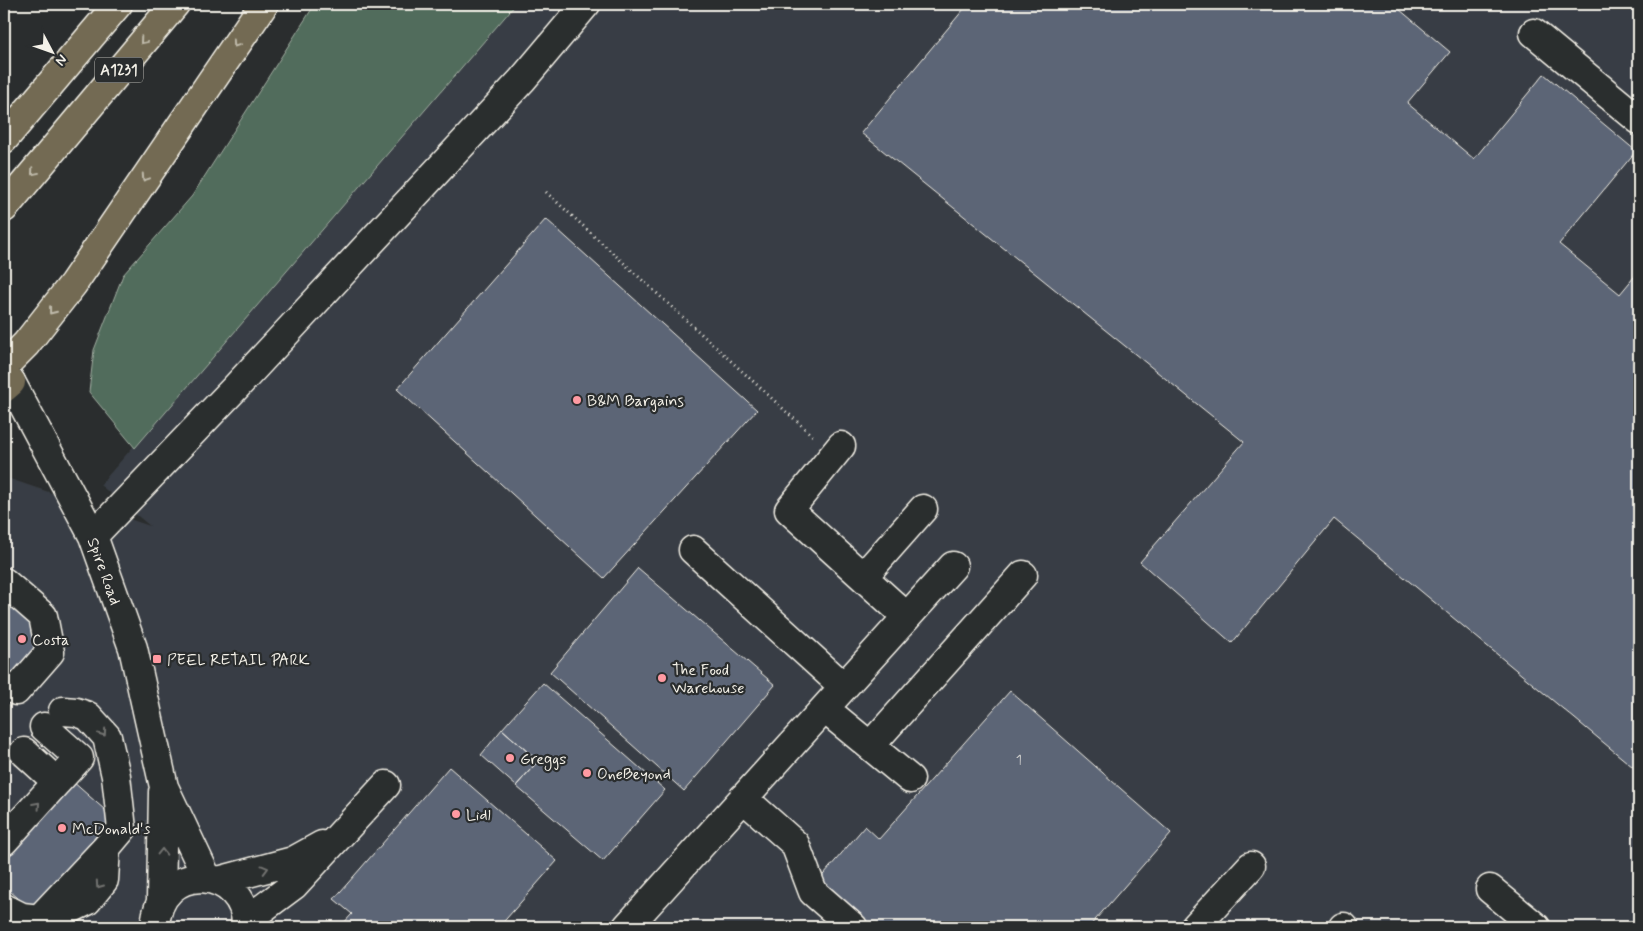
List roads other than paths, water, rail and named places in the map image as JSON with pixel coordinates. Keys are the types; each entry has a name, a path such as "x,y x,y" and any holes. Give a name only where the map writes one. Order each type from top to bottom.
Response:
{"highway":[{"name":"A1231","path":"4,139 118,4"},
{"name":"A1231","path":"4,208 175,4"},
{"path":"6,377 26,344 73,284 264,4"}],"street":[{"path":"93,536 236,387 522,80 586,4"},
{"path":"1534,33 1639,120"},
{"name":"Spire Road","path":"6,377 93,536 133,648 164,787 213,880"},
{"path":"838,450 788,510 907,616"},
{"path":"863,577 923,509"},
{"path":"693,550 844,687"},
{"path":"627,927 952,566"},
{"path":"870,746 1022,575"},
{"path":"4,582 43,616 50,652 15,691"},
{"path":"824,709 910,779"},
{"path":"4,841 78,758 54,719 76,712 88,716 107,736 116,776 122,829 106,848 104,880 87,901 48,920 22,917 4,908"},
{"path":"24,752 57,782"},
{"path":"246,924 294,885 386,785"},
{"name":"Spire Road","path":"154,917 164,787"},
{"path":"743,798 795,844 813,892 853,927"},
{"path":"213,880 293,861 343,833"},
{"path":"1195,927 1251,866"},
{"name":"Spire Road","path":"154,917 173,887 192,879 213,880 235,893 243,906 246,924"},
{"path":"1490,889 1536,927"}],"place":[{"name":"B&M Bargains","path":"577,400"},
{"name":"Costa","path":"22,639"},
{"name":"PEEL RETAIL PARK","path":"157,659"},
{"name":"The Food Warehouse","path":"662,678"},
{"name":"Greggs","path":"510,758"},
{"name":"OneBeyond","path":"587,773"},
{"name":"Lidl","path":"456,814"},
{"name":"McDonald's","path":"62,828"}]}
